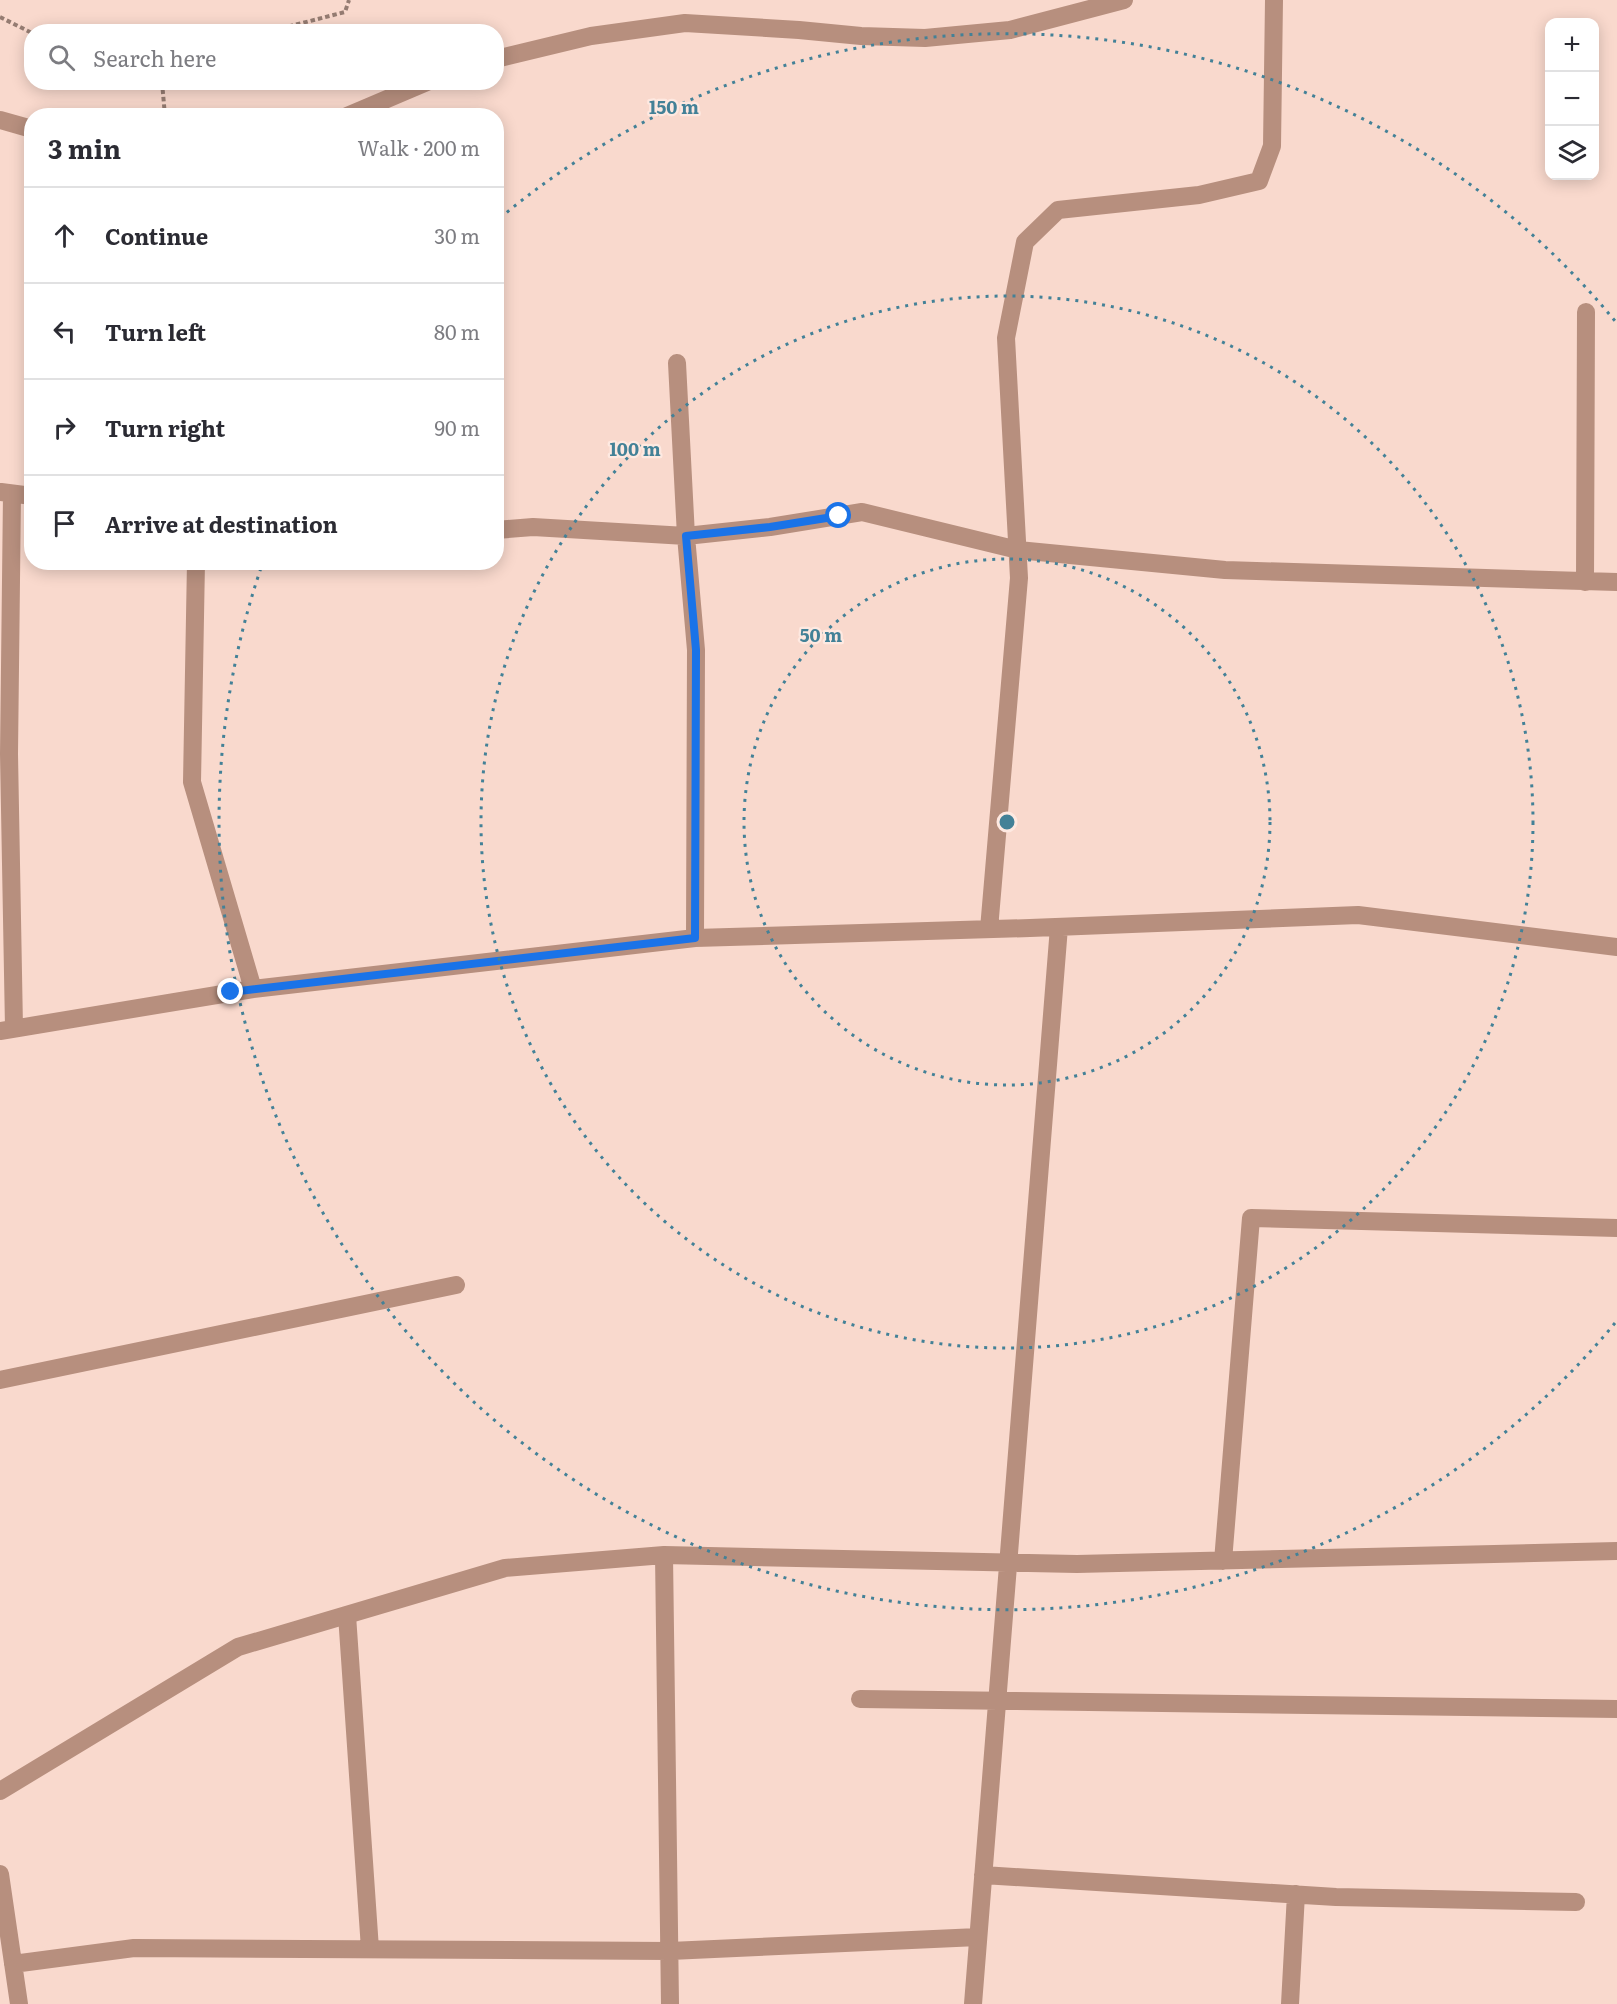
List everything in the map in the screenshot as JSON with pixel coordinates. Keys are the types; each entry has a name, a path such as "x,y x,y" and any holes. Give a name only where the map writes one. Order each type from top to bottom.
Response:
{"street":[{"path":"504,57 591,36 685,24 925,38 1010,30 1124,0"},
{"path":"989,929 1019,578 1006,338 1025,242 1058,210 1199,195 1259,180 1272,146 1274,0"},
{"path":"366,108 408,90"},
{"path":"0,120 24,127"},
{"path":"1585,582 1586,312"},
{"path":"677,363 686,536 696,650 695,938"},
{"path":"24,495 6,493 4,753 7,1029 253,989 695,938 1358,915 1617,947"},
{"path":"504,529 533,526 686,536 770,527 862,512 1018,550 1225,570 1617,582"},
{"path":"196,570 192,782 253,989"},
{"path":"973,2004 1059,927"},
{"path":"1223,1561 1251,1218 1617,1228"},
{"path":"0,1380 456,1285"},
{"path":"0,1791 238,1647 505,1568 664,1555 1077,1564 1617,1551"},
{"path":"664,1555 670,2004"},
{"path":"347,1615 370,1949"},
{"path":"860,1699 1617,1709"},
{"path":"0,1874 20,2004"},
{"path":"983,1875 1336,1897 1576,1902"},
{"path":"1290,2004 1296,1894"},
{"path":"13,1964 134,1948 670,1951 978,1937"}],"path":[{"path":"298,24 345,12 349,0"},
{"path":"0,17 24,29"},
{"path":"163,90 164,108"}],"route":[{"path":"231,992 695,938 696,650 686,536 770,527 839,516"}]}
